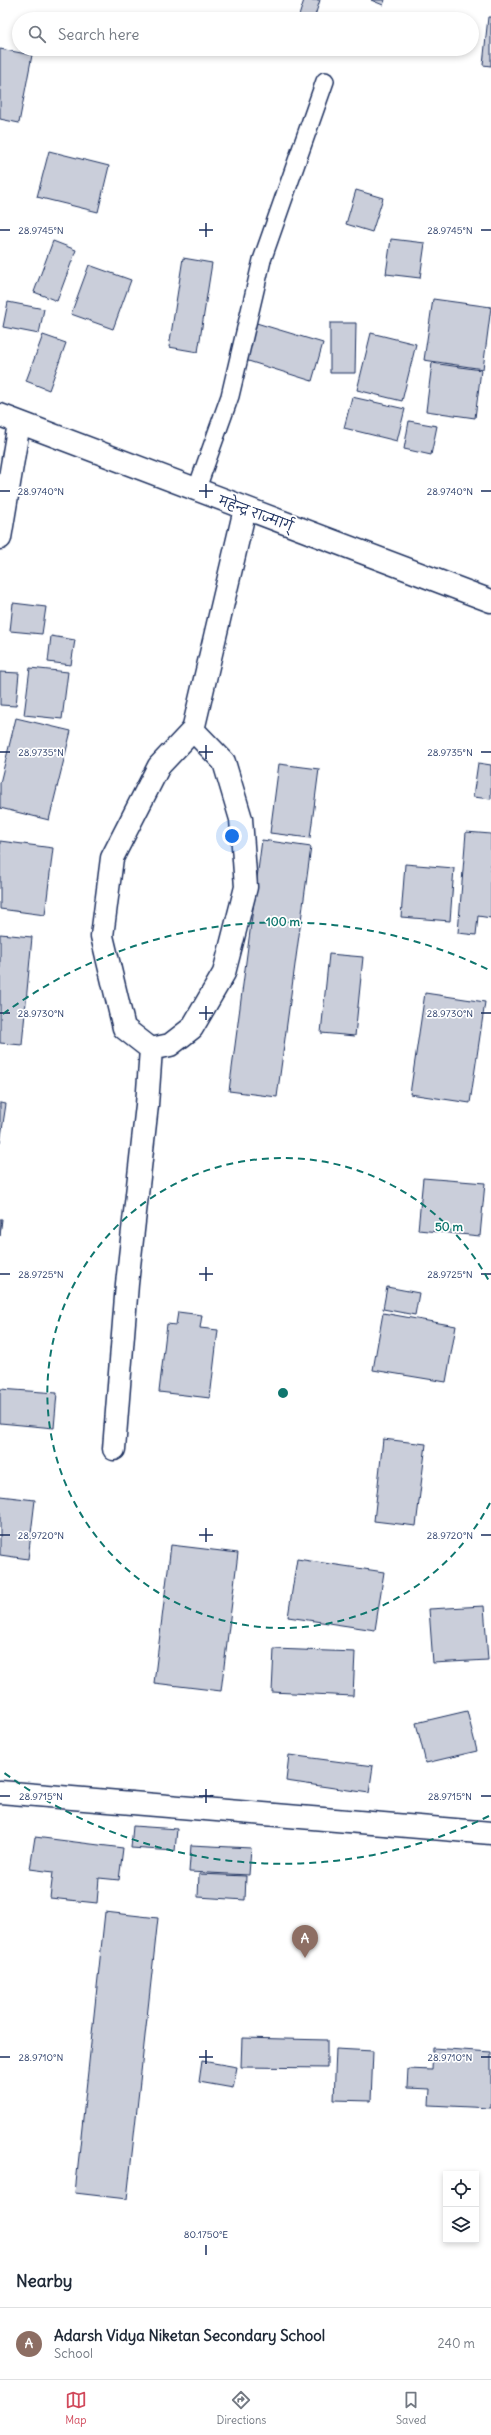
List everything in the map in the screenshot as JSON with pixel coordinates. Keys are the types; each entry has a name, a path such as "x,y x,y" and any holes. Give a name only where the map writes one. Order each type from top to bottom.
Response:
{"main road":[{"name":"महेन्द्र राज्मार्ग्","path":"10,419 196,491 491,601"},
{"path":"0,538 10,419"},
{"path":"193,730 224,762 241,819 246,888 224,972 192,1028 170,1045 151,1049 124,1028 102,936 112,858 159,766 193,730 245,509"},
{"path":"114,1449 127,1284 147,1105 151,1049"},
{"path":"0,1792 491,1833"}],"lane":[{"path":"196,491 230,396 262,260 325,82"}],"building":[{"path":"304,0 320,0 316,12 300,12"},
{"path":"371,0 385,0 383,5"},
{"path":"488,17 491,17 491,66 483,65"},
{"path":"0,49 12,51 12,56 32,56 19,123 0,119"},
{"path":"49,151 109,166 98,212 37,197"},
{"path":"356,190 383,198 372,232 346,224"},
{"path":"391,239 425,243 420,278 386,274"},
{"path":"53,241 76,250 57,301 34,292"},
{"path":"183,258 212,263 198,352 169,347"},
{"path":"89,265 131,280 113,329 71,314"},
{"path":"433,299 491,307 483,369 424,360"},
{"path":"8,302 44,309 39,334 3,327"},
{"path":"253,322 323,343 312,381 242,359"},
{"path":"330,323 356,323 355,373 330,373"},
{"path":"371,333 416,344 402,401 357,390"},
{"path":"43,335 66,343 49,390 26,381"},
{"path":"432,363 481,370 475,418 426,411"},
{"path":"352,397 405,409 397,441 344,428"},
{"path":"409,421 437,426 431,455 404,449"},
{"path":"13,603 46,607 42,634 10,631"},
{"path":"51,636 75,640 71,665 48,662"},
{"path":"30,668 68,672 62,719 24,715"},
{"path":"0,672 19,673 16,706 0,705"},
{"path":"16,718 71,731 49,820 0,808 0,783"},
{"path":"478,763 491,765 491,799 473,797"},
{"path":"279,764 319,769 310,838 270,833"},
{"path":"466,832 491,834 491,918 478,916 476,935 458,933"},
{"path":"262,840 311,847 277,1097 229,1091"},
{"path":"0,841 53,848 45,915 0,909"},
{"path":"405,864 454,868 450,921 401,917"},
{"path":"0,934 32,937 22,1045 0,1043"},
{"path":"329,954 363,957 355,1036 321,1033"},
{"path":"425,993 485,1002 470,1103 410,1094"},
{"path":"0,1103 6,1104 0,1143"},
{"path":"423,1178 485,1183 480,1236 418,1230"},
{"path":"0,1219 2,1219 0,1236"},
{"path":"387,1287 419,1293 415,1315 383,1309"},
{"path":"178,1312 202,1315 200,1328 218,1330 210,1398 159,1392 167,1324 176,1325"},
{"path":"383,1313 456,1326 446,1382 373,1370"},
{"path":"0,1389 57,1393 54,1428 0,1423"},
{"path":"383,1439 426,1444 416,1526 374,1521"},
{"path":"0,1496 35,1500 28,1559 0,1555"},
{"path":"171,1545 238,1553 221,1691 154,1683"},
{"path":"297,1559 384,1572 375,1630 288,1617"},
{"path":"484,1606 488,1660 433,1663 429,1609"},
{"path":"274,1649 355,1652 353,1696 272,1692"},
{"path":"467,1711 477,1751 426,1763 416,1723"},
{"path":"289,1755 373,1766 369,1793 286,1781"},
{"path":"133,1826 177,1829 175,1851 131,1848"},
{"path":"35,1837 123,1848 119,1880 99,1878 97,1903 50,1898 53,1872 30,1869"},
{"path":"191,1845 251,1848 249,1875 189,1872"},
{"path":"199,1874 246,1876 245,1900 198,1897"},
{"path":"105,1912 158,1918 127,2199 75,2193"},
{"path":"242,2038 327,2040 327,2068 241,2067"},
{"path":"433,2048 491,2052 491,2108 429,2105 430,2089 407,2088 408,2069 432,2070"},
{"path":"336,2049 373,2051 371,2101 334,2100"},
{"path":"202,2061 237,2067 233,2088 199,2082"}],"place":[{"name":"Adarsh Vidya Niketan Secondary School","path":"305,1958"}]}
